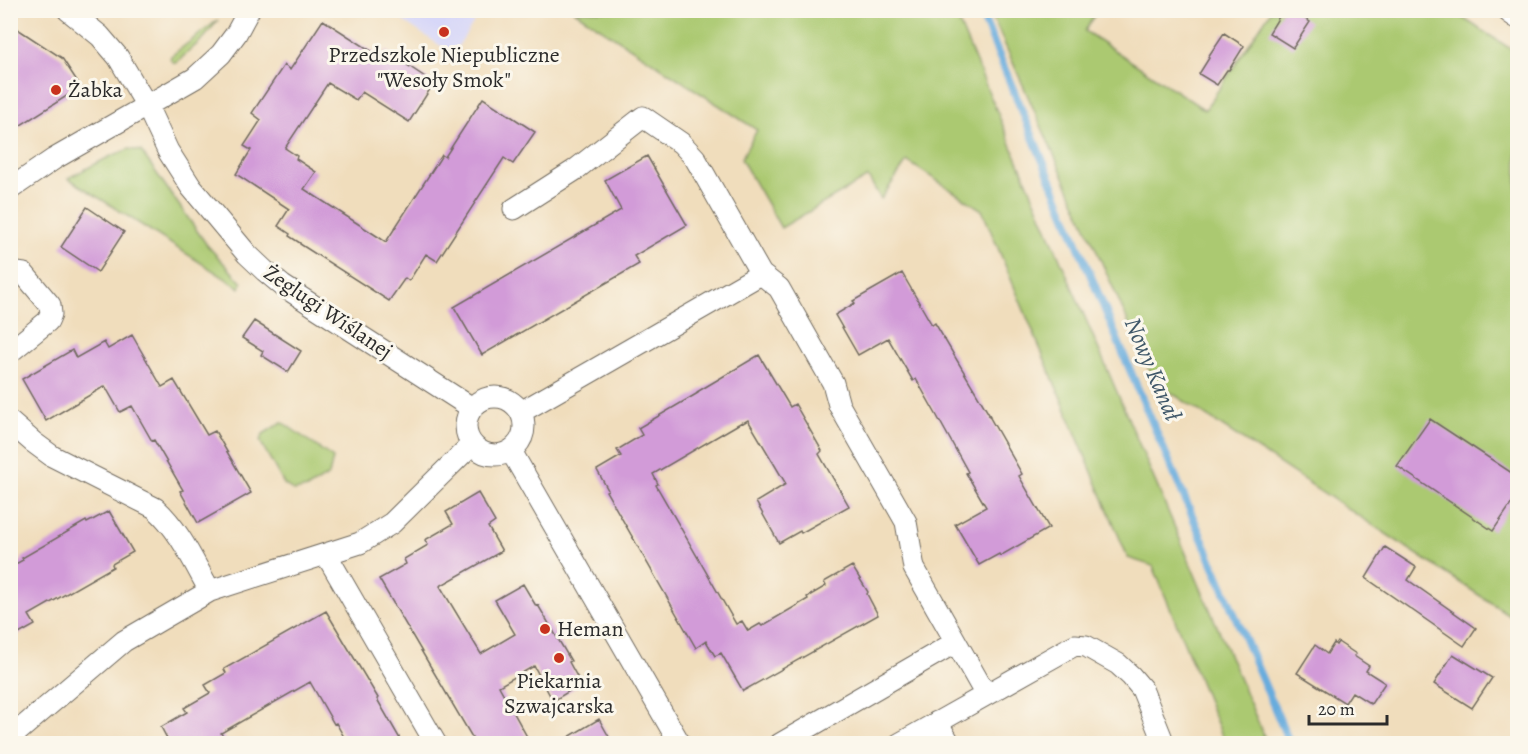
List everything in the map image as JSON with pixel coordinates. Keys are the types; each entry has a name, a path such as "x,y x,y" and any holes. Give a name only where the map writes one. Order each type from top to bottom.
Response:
{"street":[{"name":"Żeglugi Wiślanej","path":"68,10 100,36 118,57 147,106 168,151 191,187 247,254 283,286 472,408"},
{"path":"10,189 54,159 195,78 221,54 236,34 249,10"},
{"path":"1511,10 1518,15"},
{"path":"514,209 575,170 643,117 681,143 695,158 761,274 779,288 833,383 839,405 906,522 914,568 986,695"},
{"path":"10,276 16,273 24,274 50,305 51,314 48,321 10,352"},
{"path":"521,412 761,274"},
{"path":"497,396 506,399 515,404 521,412 524,432 511,451 497,455 488,454 472,444 467,436 465,426 467,416 479,401 488,397 497,396"},
{"path":"10,422 52,456 155,508 172,527 210,591"},
{"path":"10,738 123,641 210,591 360,543 392,523 472,444"},
{"path":"511,451 680,744"},
{"path":"326,555 436,744"},
{"path":"780,744 956,642"},
{"path":"899,744 1075,645 1086,646 1118,664 1138,684 1164,744"},
{"path":"937,722 950,744"}],"shaded area":[{"name":"Przedszkole Niepubliczne \"Wesoły Smok\"","path":"388,11 481,11 453,54"}],"green space":[{"path":"574,11 954,11 1267,743 1225,743 1153,566 1128,558 982,210 907,161 881,199 868,177 781,228 741,159 757,130"},
{"path":"990,11 1097,11 1085,31 1205,110 1271,11 1452,11 1517,53 1517,620 1155,382"},
{"path":"218,20 205,37 176,63 170,59 171,56"},
{"path":"129,149 141,151 207,245 242,283 240,288 68,178"},
{"path":"282,422 333,458 329,475 308,488 294,491 284,484 260,441 263,434"}],"building":[{"path":"1283,10 1292,10 1310,22 1293,48 1269,33"},
{"path":"323,20 382,58 386,51 434,83 409,122 362,92 356,100 328,83 285,148 297,156 296,159 316,172 304,189 386,242 442,155 445,157 483,98 535,132 513,164 504,158 437,261 426,254 409,281 405,278 389,301 289,236 290,234 278,226 289,209 236,174 251,150 244,146 261,120 252,113 284,65 290,70"},
{"path":"10,24 62,58 81,87 10,132"},
{"path":"1224,33 1244,46 1217,85 1199,74"},
{"path":"647,156 687,225 634,256 639,264 482,355 454,307 621,210 605,180"},
{"path":"87,207 124,232 98,272 61,247"},
{"path":"902,273 932,325 935,323 990,416 1022,474 1019,476 1049,528 1000,556 999,554 979,565 955,524 986,507 916,379 913,381 888,338 858,355 835,315 855,303 853,301"},
{"path":"254,321 301,351 288,372 261,355 263,351 242,338"},
{"path":"132,335 162,387 174,380 207,435 215,431 251,493 198,523 180,491 183,490 132,406 120,412 105,386 46,421 22,379 72,350 76,358 104,342 108,349"},
{"path":"759,355 790,407 795,404 822,451 819,454 849,506 779,543 756,502 786,484 748,420 653,474 658,484 656,485 736,624 742,621 748,631 760,624 762,626 808,599 807,597 826,586 824,582 852,566 868,592 878,615 743,691 721,653 715,656 706,641 696,648 606,491 608,490 597,470 621,456 617,450 642,435 638,428"},
{"path":"1430,419 1518,477 1518,494 1493,531 1397,466"},
{"path":"478,493 495,522 488,527 502,551 440,586 481,654 515,634 495,600 523,584 571,661 569,662 581,684 553,701 534,666 499,686 531,744 476,744 379,579 406,564 404,559 428,545 425,540 453,524 446,512"},
{"path":"109,511 133,552 112,564 113,567 29,615 35,625 10,639 10,567 86,521 87,523"},
{"path":"1385,547 1416,567 1408,580 1476,628 1464,646 1366,578"},
{"path":"326,611 403,744 348,744 310,682 221,733 227,744 170,744 161,727 187,712 184,708 210,693 205,685 226,673 224,669"},
{"path":"1338,642 1369,666 1366,671 1385,683 1371,704 1352,692 1345,703 1297,673 1315,645 1327,654 1334,643 1336,645"},
{"path":"1453,654 1492,678 1472,708 1434,684"},
{"path":"599,719 613,744 557,744"}],"waterway":[{"name":"Nowy Kanał","path":"980,10 1135,382 1290,744"}],"place":[{"name":"Przedszkole Niepubliczne \"Wesoły Smok\"","path":"444,32"},
{"name":"Żabka","path":"56,90"},
{"name":"Heman","path":"545,629"},
{"name":"Piekarnia Szwajcarska","path":"559,658"}]}
